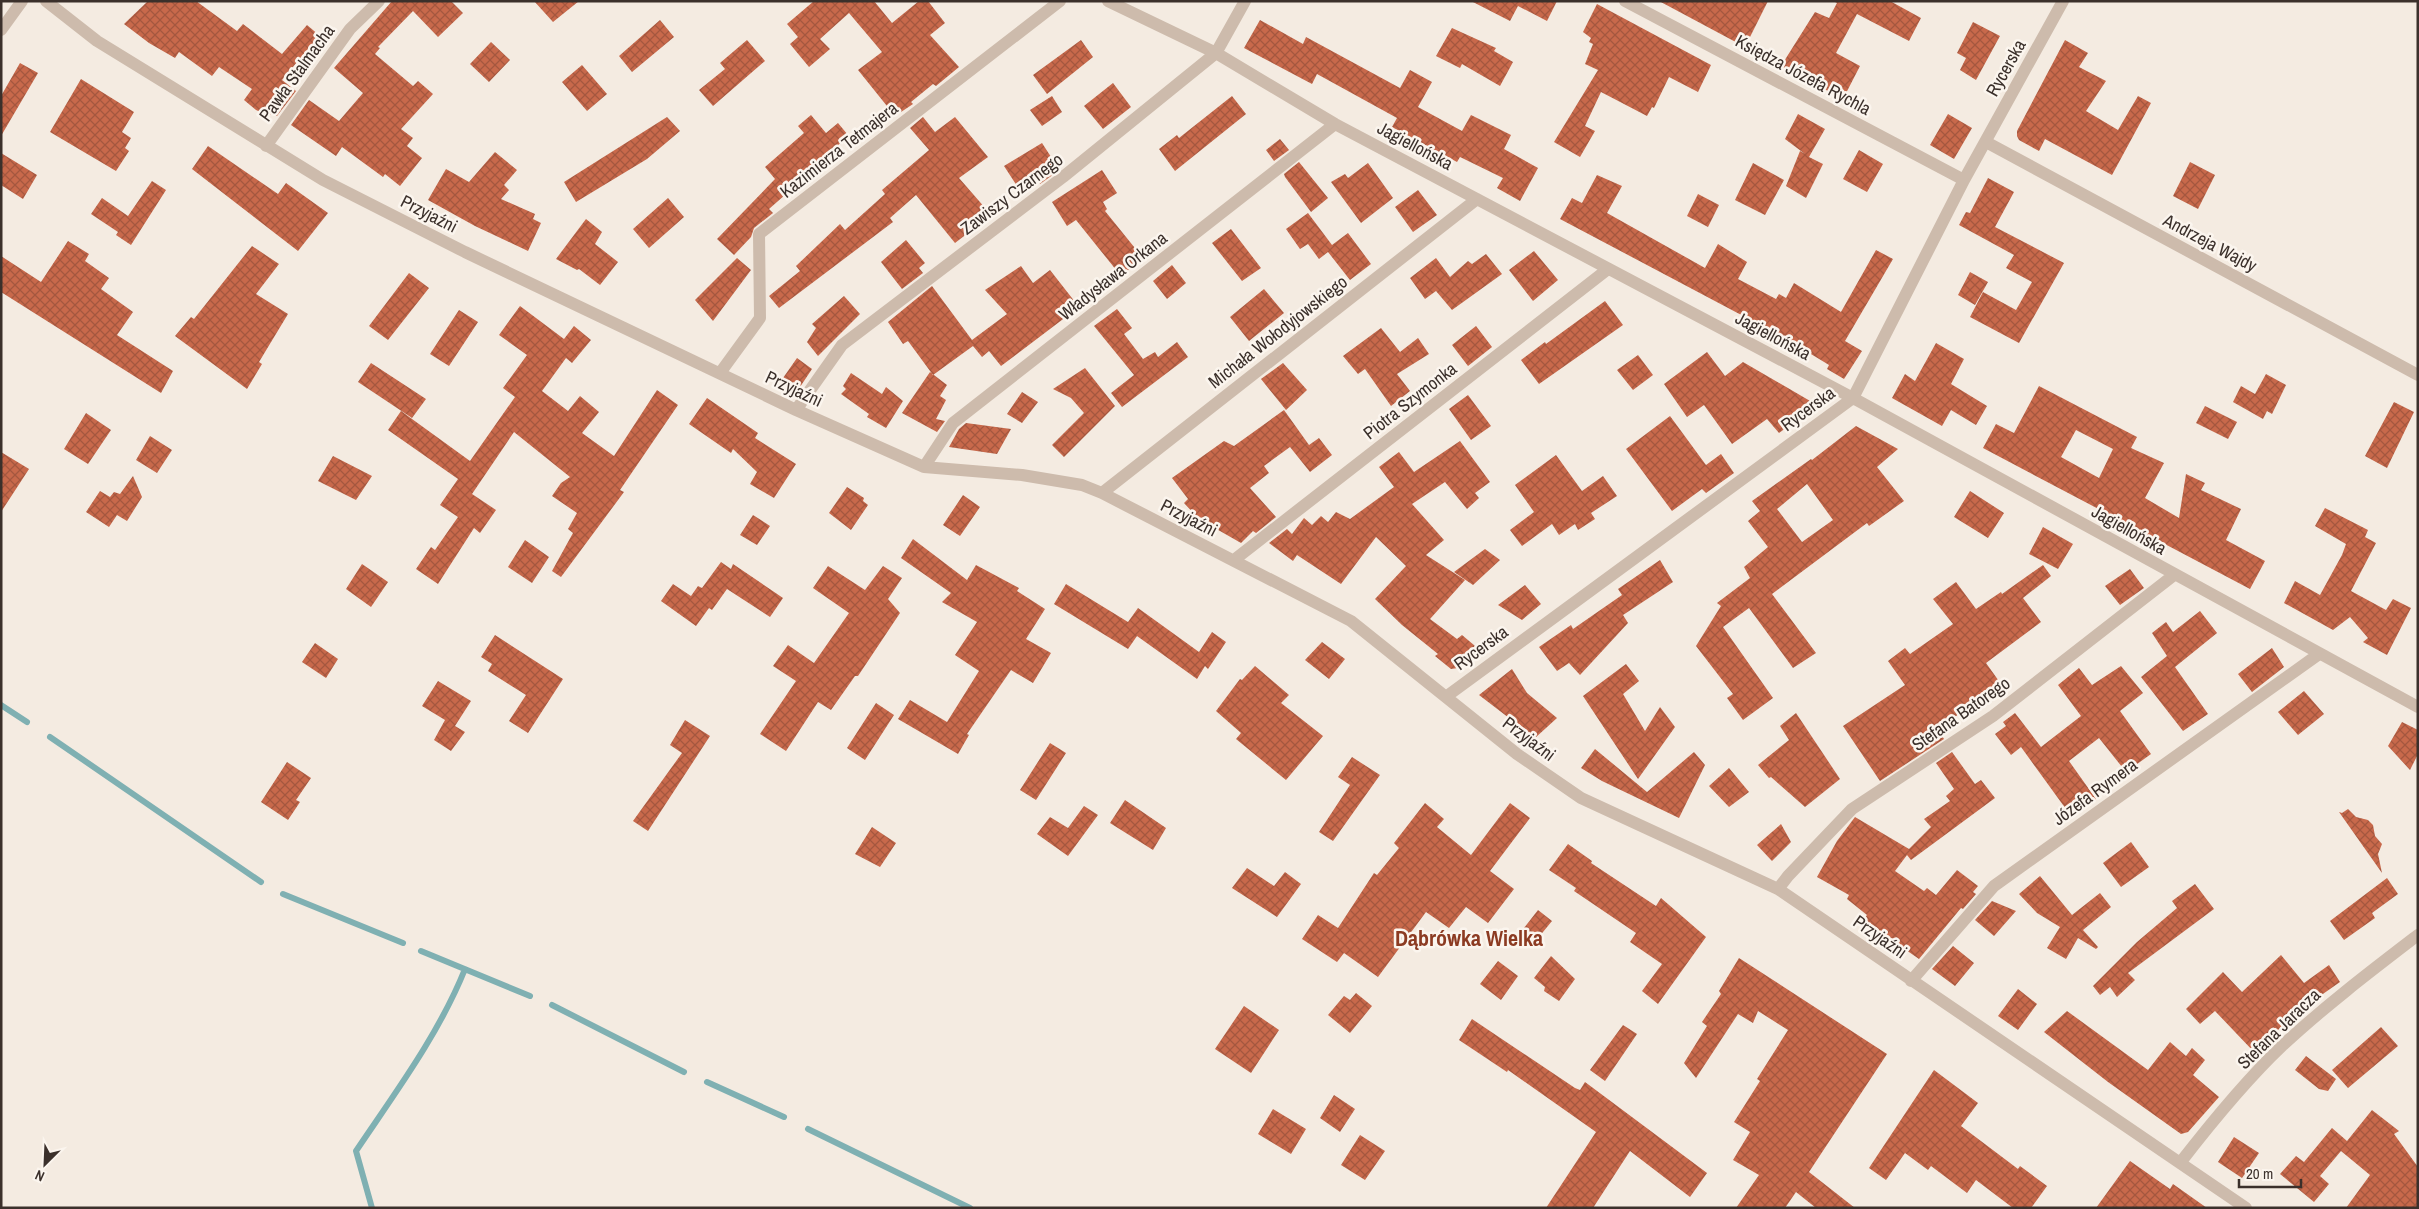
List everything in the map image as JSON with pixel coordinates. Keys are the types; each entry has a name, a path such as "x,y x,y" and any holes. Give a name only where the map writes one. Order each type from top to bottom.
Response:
{"street":[{"path":"1,30 22,1"},
{"name":"Przyjaźni","path":"46,1 96,40 323,180 465,252 796,410 924,467 1022,475 1082,485 1102,493 1351,621 1517,754 1581,798 1778,889 2246,1208"},
{"name":"Pawła Stalmacha","path":"266,146 350,30 379,1"},
{"name":"Kazimierza Tetmajera","path":"720,373 760,318 759,234 1060,1"},
{"name":"Jagiellońska","path":"1108,1 1216,53 1335,124 1853,398 2418,707"},
{"name":"Zawiszy Czarnego","path":"796,410 842,345 1063,177 1216,53 1245,1"},
{"name":"Księdza Józefa Rychla","path":"1625,1 1964,180"},
{"name":"Rycerska","path":"1447,696 1853,398 1964,180 2063,1"},
{"name":"Władysława Orkana","path":"924,467 953,423 1335,124"},
{"name":"Andrzeja Wajdy","path":"1986,142 2418,375"},
{"name":"Michała Wołodyjowskiego","path":"1102,493 1477,199"},
{"name":"Piotra Szymonka","path":"1234,560 1608,269"},
{"name":"Stefana Batorego","path":"1778,889 1852,809 1993,716 2174,575"},
{"name":"Józefa Rymera","path":"1911,981 1994,886 2319,654"},
{"name":"Stefana Jaracza","path":"2180,1163 2223,1110 2281,1047 2350,987 2418,936"}],"building":[{"path":"148,1 196,1 237,31 243,24 282,54 307,25 326,41 314,54 308,49 282,80 296,91 277,116 272,113 269,116 256,110 244,100 252,89 219,67 212,76 179,52 175,58 149,43 124,24"},
{"path":"392,1 451,1 463,13 438,37 413,11 378,47 380,48 375,54 413,86 418,81 433,94 401,129 413,138 407,146 422,158 400,186 385,174 383,177 342,147 336,156 291,125 309,100 339,121 363,93 334,68"},
{"path":"534,1 579,1 553,22"},
{"path":"814,1 874,1 892,23 919,1 928,1 945,23 930,35 959,67 936,86 933,84 911,102 913,104 895,116 858,70 882,52 849,13 820,39 830,49 809,67 790,44 798,37 787,24"},
{"path":"1471,1 1557,1 1547,21 1518,6 1510,21"},
{"path":"1659,1 1768,1 1745,47"},
{"path":"1833,1 1890,1 1921,18 1909,41 1857,14 1836,53 1860,66 1843,99 1781,66 1815,12 1829,18 1837,3"},
{"path":"1597,4 1711,65 1698,92 1669,77 1654,108 1652,107 1647,116 1601,92 1585,126 1595,131 1580,157 1554,142 1598,70 1585,64 1593,44 1589,42 1591,38 1583,32"},
{"path":"660,20 674,37 632,72 619,56"},
{"path":"1260,20 1303,44 1306,37 1400,88 1410,70 1432,82 1418,107 1462,131 1471,115 1511,135 1504,149 1538,168 1520,201 1497,188 1503,178 1460,157 1457,162 1392,127 1397,118 1317,74 1312,84 1244,48"},
{"path":"1973,22 2000,36 1976,80 1960,70 1966,58 1957,53"},
{"path":"1452,28 1496,48 1494,51 1513,62 1500,86 1462,64 1460,68 1436,56"},
{"path":"747,40 765,61 713,106 699,90 725,69 720,63"},
{"path":"1081,40 1093,57 1047,94 1033,75"},
{"path":"2065,40 2088,53 2079,67 2106,81 2086,111 2118,130 2138,96 2151,103 2112,175 2045,139 2039,151 2019,140 2017,136 2017,131"},
{"path":"491,42 510,60 489,82 470,64"},
{"path":"20,63 38,73 1,136 1,96"},
{"path":"582,65 607,94 587,111 562,82"},
{"path":"81,79 134,112 122,132 131,138 125,148 129,151 116,171 50,132"},
{"path":"1113,83 1131,107 1103,129 1084,106"},
{"path":"1052,96 1062,112 1042,126 1030,110"},
{"path":"1232,96 1246,114 1175,171 1159,149 1177,135 1179,138"},
{"path":"1798,114 1825,129 1809,157 1823,164 1806,198 1786,186 1800,151 1805,154 1785,139"},
{"path":"1948,114 1972,128 1954,159 1930,145"},
{"path":"811,115 826,133 838,123 848,135 820,164 769,209 773,213 754,228 751,237 734,255 717,239 775,179 765,167 804,133 798,126"},
{"path":"667,117 680,131 647,159 576,202 564,182"},
{"path":"923,117 935,132 955,117 988,157 959,178 993,217 979,228 977,226 955,243 916,195 890,218 893,222 779,308 769,296 800,271 796,266 840,224 845,230 885,194 882,190 929,150 910,128"},
{"path":"1280,139 1289,150 1274,161 1266,150"},
{"path":"1042,143 1055,163 1054,174 1040,184 1036,178 1019,189 1004,166"},
{"path":"208,146 278,194 286,183 328,213 298,251 192,169"},
{"path":"1859,150 1883,164 1867,192 1843,179"},
{"path":"495,152 517,170 504,185 509,190 501,199 535,214 533,219 541,223 528,251 475,226 428,200 446,169 469,182"},
{"path":"1,153 37,175 23,199 1,185"},
{"path":"1299,162 1328,198 1311,212 1284,174"},
{"path":"2190,162 2215,175 2198,209 2173,196"},
{"path":"1368,163 1393,198 1361,223 1331,182 1345,174 1348,178"},
{"path":"1753,163 1784,180 1765,215 1735,200"},
{"path":"1102,170 1117,193 1103,202 1107,209 1105,211 1143,258 1121,276 1076,220 1067,226 1052,202"},
{"path":"1597,175 1622,186 1607,213 1705,268 1718,244 1747,262 1738,279 1776,299 1779,294 1786,298 1794,283 1841,312 1876,250 1893,259 1845,341 1862,351 1844,379 1827,369 1829,365 1783,337 1560,219 1572,198 1582,203"},
{"path":"1988,178 2014,192 1995,227 2064,263 2019,343 1970,317 1983,292 2016,310 2032,282 2006,268 2014,255 1959,225 1966,212 1970,213"},
{"path":"152,181 166,190 131,245 116,235 118,232 91,214 102,198 128,216"},
{"path":"1418,190 1437,215 1413,232 1395,207"},
{"path":"1698,194 1719,205 1708,227 1687,216"},
{"path":"668,198 684,217 649,248 633,229"},
{"path":"1308,213 1332,245 1348,233 1371,264 1350,280 1328,252 1319,259 1308,244 1300,249 1286,229"},
{"path":"586,219 602,232 595,244 618,262 600,285 579,269 577,270 556,259"},
{"path":"1231,229 1261,268 1242,281 1212,243"},
{"path":"906,240 925,263 919,268 923,273 902,289 881,262"},
{"path":"68,241 89,254 85,261 109,278 101,289 133,312 117,335 173,371 161,393 1,292 1,256 41,282"},
{"path":"252,246 279,264 256,294 288,314 259,362 262,364 247,389 175,336 191,317 194,319"},
{"path":"1534,251 1558,280 1533,301 1509,270"},
{"path":"1486,254 1502,274 1452,310 1436,291 1425,299 1410,278 1436,258 1450,277 1468,261 1472,264"},
{"path":"737,258 751,270 713,321 695,300"},
{"path":"1172,265 1186,283 1167,299 1153,281"},
{"path":"1021,266 1033,283 1050,270 1079,307 1001,366 989,351 982,357 973,346 933,375 908,341 903,344 888,322 932,286 972,340 1007,314 985,290"},
{"path":"1970,272 1988,282 1975,305 1958,295"},
{"path":"409,273 429,288 388,340 369,326"},
{"path":"1264,289 1284,313 1249,341 1230,317"},
{"path":"844,296 860,314 818,356 807,342 816,328 812,324"},
{"path":"1605,301 1623,325 1539,384 1521,360"},
{"path":"520,306 564,339 574,326 591,340 572,363 566,358 542,391 568,411 580,396 599,412 582,433 614,456 657,390 678,405 620,490 624,492 561,577 552,571 573,533 568,529 577,513 552,496 561,483 570,477 514,432 472,494 496,510 480,533 474,528 438,584 416,569 431,547 435,550 458,517 440,505 458,479 388,430 401,411 470,461 515,397 503,388 527,355 499,335"},
{"path":"1117,309 1132,328 1124,334 1143,359 1155,352 1158,357 1177,342 1188,357 1122,407 1111,393 1134,375 1094,326"},
{"path":"459,310 478,322 449,366 430,354"},
{"path":"1476,326 1492,347 1468,366 1452,345"},
{"path":"1381,328 1400,352 1418,338 1429,354 1397,374 1410,391 1391,406 1365,369 1358,374 1343,356"},
{"path":"1936,343 1964,359 1951,384 1987,406 1976,425 1951,410 1942,426 1892,398 1905,374 1915,381"},
{"path":"1707,352 1725,376 1743,362 1817,405 1779,433 1767,419 1732,444 1704,405 1687,417 1664,384"},
{"path":"1638,355 1653,375 1633,390 1617,370"},
{"path":"797,358 812,369 800,387 783,378"},
{"path":"371,363 426,399 412,418 358,382"},
{"path":"1283,363 1307,390 1286,410 1261,379"},
{"path":"1085,368 1115,406 1064,457 1052,445 1084,413 1071,398 1053,389"},
{"path":"930,372 947,385 940,396 946,400 936,419 945,421 937,432 902,413"},
{"path":"851,373 882,394 886,387 903,401 886,428 867,417 869,414 841,394 846,389 843,386"},
{"path":"2266,374 2286,385 2272,414 2267,411 2263,419 2233,402 2241,386 2255,394"},
{"path":"2039,386 2137,437 2131,448 2164,463 2145,498 2179,518 2186,474 2205,483 2201,490 2241,509 2226,540 2265,561 2250,589 1983,448 1996,424 2014,433","holes":["2076,430 2113,449 2099,478 2061,457"]},
{"path":"1022,392 1038,402 1022,423 1007,414"},
{"path":"1468,395 1491,426 1471,440 1449,409"},
{"path":"707,398 758,433 755,438 796,464 774,498 750,484 757,472 733,449 731,453 689,424"},
{"path":"2394,402 2414,412 2387,468 2365,456"},
{"path":"2205,406 2237,422 2228,439 2196,423"},
{"path":"1284,410 1309,445 1319,438 1332,455 1310,472 1290,447 1264,466 1269,473 1250,488 1276,517 1256,533 1253,531 1241,543 1199,519 1184,503 1188,499 1172,478 1224,441 1234,446"},
{"path":"86,413 111,430 88,464 64,449"},
{"path":"1670,416 1706,465 1721,454 1734,473 1706,493 1702,489 1672,511 1626,449"},
{"path":"966,423 1011,429 997,454 949,447 959,429"},
{"path":"1856,426 1898,449 1877,467 1904,501 1869,526 1867,523 1772,594 1816,653 1793,668 1749,608 1723,627 1773,698 1743,720 1727,698 1733,694 1696,646 1721,606 1717,603 1750,578 1744,567 1768,547 1748,521 1760,511 1752,501 1812,460","holes":["1807,484 1833,520 1802,542 1777,509"]},
{"path":"150,436 172,450 157,473 136,460"},
{"path":"1460,441 1490,482 1475,493 1479,498 1467,509 1445,482 1412,504 1444,540 1426,555 1465,580 1430,619 1457,639 1462,635 1481,651 1458,668 1451,669 1435,656 1438,654 1402,625 1375,599 1406,566 1376,537 1341,584 1297,555 1293,561 1269,543 1287,529 1292,534 1304,518 1312,525 1321,516 1328,522 1336,512 1350,519 1394,487 1379,467 1399,452 1414,472"},
{"path":"1,452 29,469 1,512"},
{"path":"1556,455 1582,491 1603,476 1617,496 1591,513 1595,519 1578,530 1575,524 1559,535 1552,524 1522,546 1510,530 1534,512 1515,485"},
{"path":"333,456 372,476 356,500 318,481"},
{"path":"133,476 142,497 127,521 117,515 109,527 86,512 100,491 110,497 114,492 120,494"},
{"path":"847,487 864,498 863,501 868,505 851,530 829,513"},
{"path":"1970,491 2004,513 1988,538 1954,517"},
{"path":"963,495 980,507 960,536 943,525"},
{"path":"2325,508 2368,530 2365,537 2376,543 2351,591 2386,610 2393,599 2411,608 2387,655 2363,642 2368,638 2350,617 2333,630 2284,603 2295,581 2320,595 2342,555 2346,544 2315,526"},
{"path":"753,515 770,526 757,545 740,535"},
{"path":"2043,527 2073,544 2058,569 2029,554"},
{"path":"913,539 967,580 976,565 1019,588 1017,591 1045,609 1026,639 1051,653 1033,683 1011,670 967,734 969,735 958,754 898,719 910,700 947,722 979,671 955,655 977,622 942,602 951,593 901,558"},
{"path":"525,540 549,557 532,583 508,567"},
{"path":"1485,549 1500,560 1473,585 1454,572"},
{"path":"1660,560 1673,582 1623,615 1628,623 1580,675 1569,663 1557,671 1539,647 1571,625 1573,629 1622,595 1618,589"},
{"path":"721,562 731,569 733,564 783,598 770,617 727,589 712,610 709,608 696,626 661,601 673,584 691,596 698,586 702,588"},
{"path":"362,564 388,582 371,607 346,589"},
{"path":"2043,565 2051,576 2023,598 2041,622 1986,663 2001,684 1938,729 1944,739 1880,781 1843,726 1905,685 1888,661 1905,648 1910,654 1953,624 1933,599 1956,582 1976,609 2001,592 2002,594"},
{"path":"828,566 865,590 883,566 902,578 888,599 900,613 858,676 855,676 831,710 818,702 786,751 760,734 796,681 773,666 788,645 814,663 849,613 813,588"},
{"path":"2130,569 2144,588 2120,605 2105,586"},
{"path":"1066,584 1128,622 1138,608 1199,652 1212,632 1226,642 1208,669 1205,666 1197,679 1137,636 1128,649 1054,604"},
{"path":"1525,585 1541,604 1522,620 1498,605"},
{"path":"2200,611 2217,633 2175,667 2208,714 2183,731 2141,677 2167,656 2152,633 2166,622 2173,632"},
{"path":"495,635 563,679 528,733 509,721 526,695 488,671 492,664 481,657"},
{"path":"1322,642 1345,659 1329,679 1305,660"},
{"path":"315,643 338,659 326,678 302,662"},
{"path":"2272,648 2284,667 2252,692 2238,674"},
{"path":"1626,664 1639,681 1623,694 1645,731 1660,707 1675,727 1638,779 1583,696"},
{"path":"1255,666 1289,695 1281,703 1323,736 1286,780 1236,739 1241,733 1216,711 1240,679 1242,680"},
{"path":"2121,666 2143,693 2120,711 2151,754 2126,772 2099,738 2069,761 2096,799 2071,816 2021,747 2011,755 1995,734 2006,726 2003,722 2015,713 2041,747 2081,716 2058,685 2079,668 2092,685"},
{"path":"1512,669 1527,693 1557,718 1535,738 1479,695"},
{"path":"438,681 471,701 455,726 465,732 451,751 434,740 445,720 422,706"},
{"path":"2304,691 2324,714 2298,735 2278,712"},
{"path":"876,703 894,715 865,760 847,748"},
{"path":"1796,713 1840,779 1805,807 1771,777 1769,778 1758,765 1789,740 1780,726"},
{"path":"685,720 710,736 648,831 633,821 682,753 670,745"},
{"path":"2402,722 2418,730 2418,754 2410,770 2388,746"},
{"path":"1050,743 1066,753 1036,800 1020,790"},
{"path":"1595,749 1647,792 1694,752 1705,765 1679,818 1602,781 1581,768"},
{"path":"1952,752 1975,784 1981,780 1995,798 1911,860 1907,855 1895,871 1924,891 1927,888 1936,895 1957,870 1978,886 1973,892 1976,894 1963,909 1961,908 1919,959 1863,920 1867,915 1847,899 1849,895 1817,877 1837,841 1855,817 1909,849 1931,827 1924,819 1950,801 1946,796 1954,789 1936,763"},
{"path":"1352,757 1380,775 1333,841 1319,832 1350,785 1338,777"},
{"path":"287,762 311,778 296,800 300,802 288,820 261,802"},
{"path":"1729,768 1749,792 1729,807 1709,786"},
{"path":"1125,800 1166,828 1153,850 1110,823"},
{"path":"1425,803 1444,819 1437,827 1471,855 1510,803 1530,818 1490,871 1514,889 1488,923 1466,907 1449,928 1426,912 1378,977 1344,953 1337,962 1302,939 1318,915 1338,928 1374,873 1377,875 1399,848 1394,843"},
{"path":"1084,806 1098,815 1068,856 1037,834 1050,817 1068,828"},
{"path":"2348,809 2356,817 2368,820 2373,825 2375,836 2382,844 2378,854 2382,873 2339,812 2342,813"},
{"path":"1781,824 1791,842 1772,861 1757,845"},
{"path":"872,827 896,843 880,867 855,854"},
{"path":"2131,842 2149,867 2121,887 2103,863"},
{"path":"1568,844 1592,861 1591,863 1656,906 1661,898 1706,937 1658,1004 1642,991 1662,964 1630,942 1636,933 1574,891 1576,888 1549,870"},
{"path":"1247,868 1274,886 1285,872 1301,884 1277,917 1232,888"},
{"path":"2040,876 2072,915 2100,893 2111,907 2083,930 2098,947 2096,949 2078,938 2066,959 2047,948 2060,927 2037,913 2019,894"},
{"path":"2387,878 2398,894 2372,913 2375,918 2344,940 2330,921"},
{"path":"2195,884 2214,909 2128,973 2135,980 2117,997 2110,987 2100,995 2093,986 2137,942 2177,908 2172,901"},
{"path":"1992,901 2016,911 1994,936 1975,920"},
{"path":"1538,910 1552,921 1534,943 1520,933"},
{"path":"1953,946 1974,963 1955,986 1932,969"},
{"path":"2281,955 2304,983 2329,965 2340,982 2310,1003 2288,1024 2286,1022 2255,1053 2215,1011 2200,1024 2186,1009 2223,972 2242,992"},
{"path":"1551,956 1575,979 1559,1001 1544,991 1545,987 1534,978"},
{"path":"1739,958 1887,1054 1809,1172 1855,1208 1816,1208 1796,1192 1785,1208 1736,1208 1759,1175 1733,1160 1750,1132 1734,1122 1760,1081 1757,1079 1788,1030 1758,1011 1753,1023 1738,1014 1696,1078 1684,1063 1707,1026 1702,1022 1721,994 1719,991"},
{"path":"1498,961 1518,976 1501,1000 1480,984"},
{"path":"2018,989 2037,1004 2018,1030 1998,1016"},
{"path":"1356,993 1372,1006 1350,1033 1328,1015 1344,996 1350,1000"},
{"path":"1244,1006 1279,1030 1251,1073 1215,1049"},
{"path":"2067,1011 2148,1070 2170,1042 2186,1056 2192,1048 2205,1060 2193,1075 2219,1097 2188,1132 2181,1134 2108,1082 2044,1032"},
{"path":"1472,1019 1575,1088 1580,1090 1585,1082 1707,1173 1690,1197 1630,1151 1593,1208 1546,1208 1596,1132 1508,1070 1507,1072 1459,1040"},
{"path":"1623,1025 1637,1034 1605,1081 1590,1070"},
{"path":"2381,1027 2398,1046 2348,1088 2332,1070"},
{"path":"2306,1056 2336,1079 2328,1091 2319,1089 2295,1070"},
{"path":"1934,1070 1978,1103 1961,1126 2018,1169 2020,1166 2047,1186 2031,1208 2013,1208 1976,1180 1967,1193 1931,1166 1928,1170 1905,1153 1886,1180 1869,1168"},
{"path":"1334,1095 1355,1109 1340,1132 1320,1118"},
{"path":"1273,1109 1306,1129 1291,1154 1258,1134"},
{"path":"2372,1110 2399,1131 2394,1134 2418,1167 2418,1208 2346,1208 2370,1175 2341,1151 2320,1176 2329,1184 2314,1202 2280,1174 2296,1156 2304,1162 2332,1128 2347,1141"},
{"path":"1360,1135 1385,1151 1365,1180 1341,1165"},
{"path":"2234,1137 2259,1153 2242,1178 2218,1162"},
{"path":"2130,1161 2170,1189 2173,1184 2207,1208 2096,1208"}],"waterway":[{"path":"1,705 27,722"},
{"path":"50,737 261,882"},
{"path":"283,894 403,943"},
{"path":"421,951 530,996"},
{"path":"372,1208 356,1151 429,1040 465,969"},
{"path":"552,1005 684,1072"},
{"path":"707,1082 784,1117"},
{"path":"808,1129 970,1208"}],"district":[{"name":"Dąbrówka Wielka","path":"1469,938"}]}
